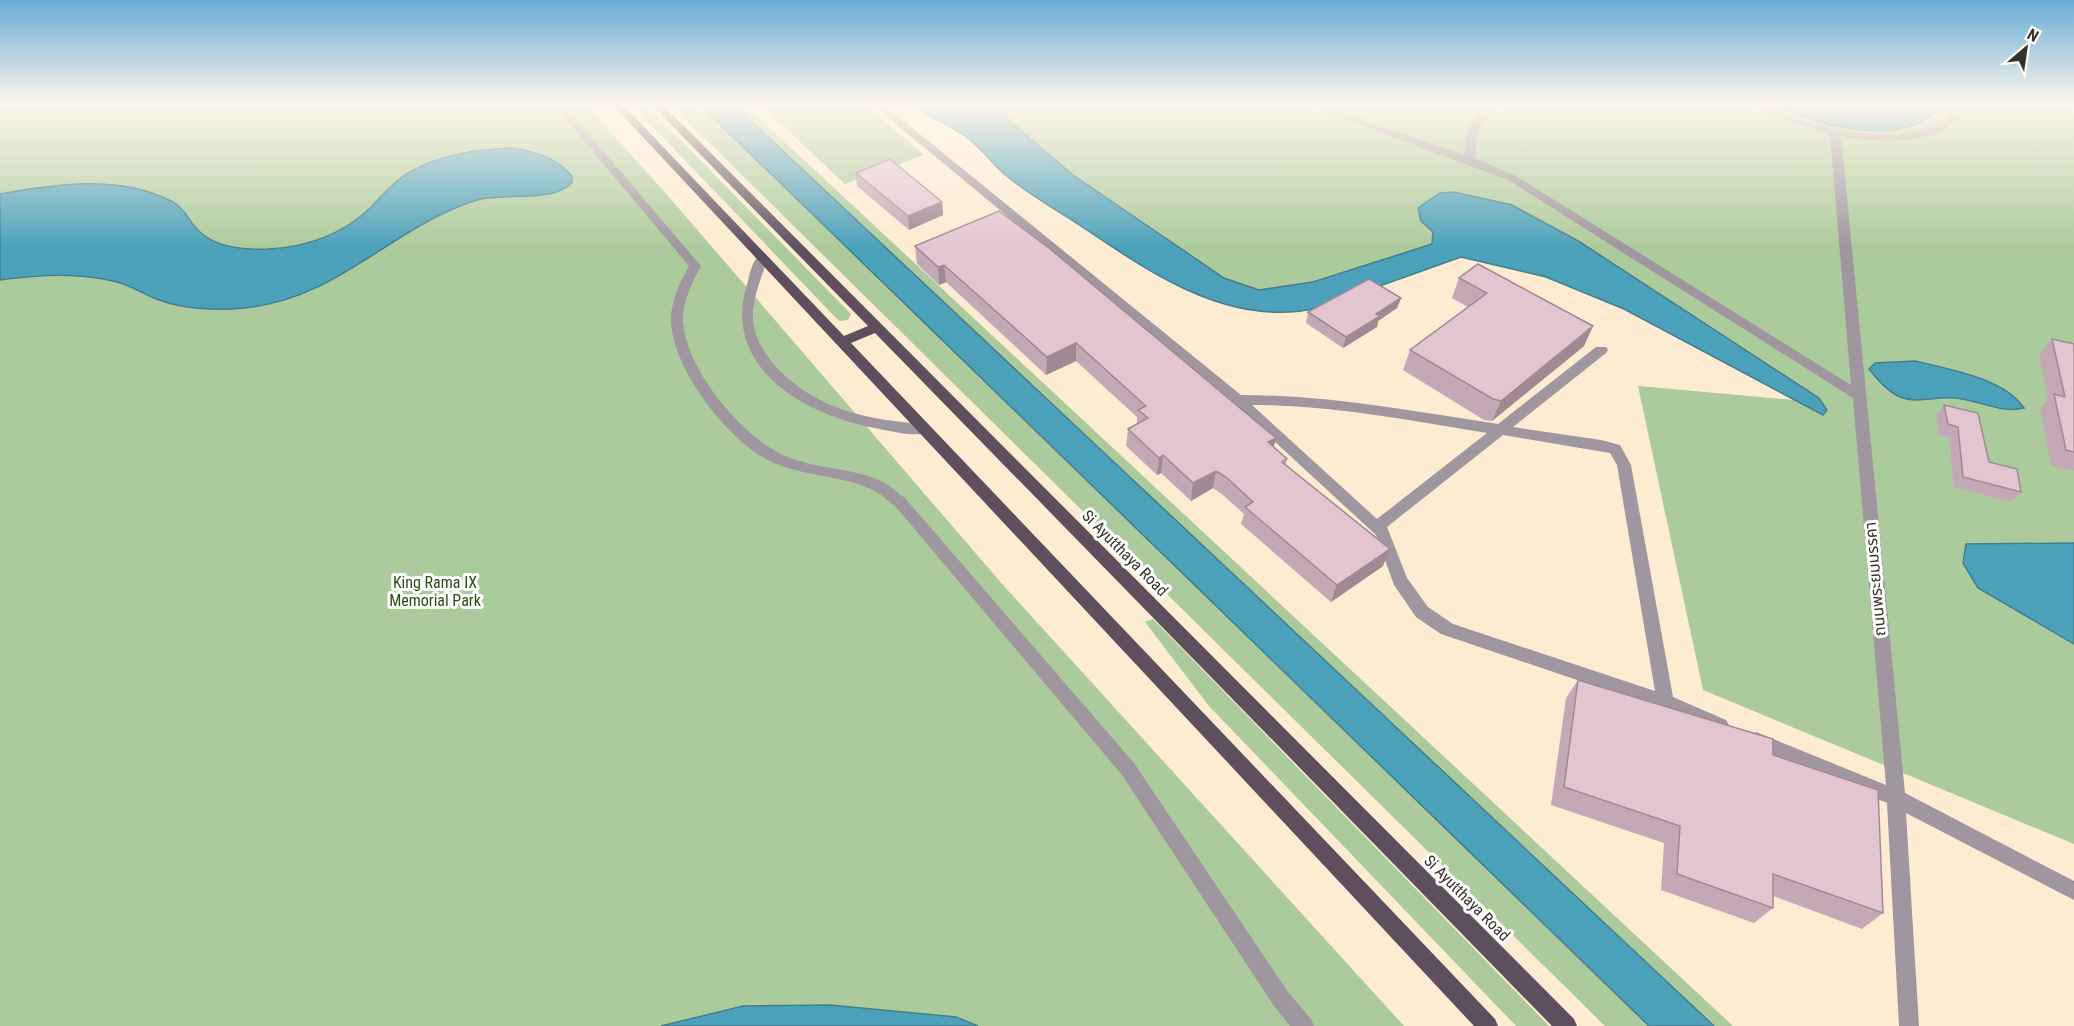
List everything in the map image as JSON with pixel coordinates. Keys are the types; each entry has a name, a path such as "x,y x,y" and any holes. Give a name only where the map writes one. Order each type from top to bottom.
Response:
{"main road":[{"path":"663,153 1488,1026"},
{"name":"Si Ayutthaya Road","path":"705,153 1567,1026"},
{"path":"842,342 878,327"}],"street":[{"path":"599,153 695,266 682,298 677,323 689,364 706,393 729,419 770,455 797,467 878,486 900,502 1128,769 1281,999 1304,1026"},
{"path":"936,153 1238,400 1377,527 1382,532 1400,581 1422,612 1447,629 1665,702 1896,798 2074,891"},
{"path":"1449,153 1512,178 1782,350 1858,395"},
{"path":"1469,160 1470,153"},
{"name":"ถนนพระยมมรรคา","path":"1837,153 1896,798 1909,1026"},
{"path":"762,258 750,290 747,319 752,342 782,382 802,399 833,414 880,426 924,429"},
{"path":"1377,527 1601,350"},
{"path":"1238,400 1303,401 1601,444 1614,449 1620,455 1624,465 1665,702"}],"green space":[{"name":"King Rama IX Memorial Park","path":"0,153 629,153 1003,585 1404,1026 0,1026"},
{"path":"678,153 693,153 851,314 848,320 840,321"},
{"path":"720,153 749,153 1649,1026 1605,1026"},
{"path":"785,153 796,153 1733,1026 1714,1026"},
{"path":"812,153 921,153 924,155 845,184"},
{"path":"1047,153 2074,153 2074,543 1967,544 1978,588 2074,644 2074,844 1703,690 1638,386 1794,400 1823,415 1827,409 1819,398 1580,242 1512,205 1421,221 1433,232 1432,244 1313,282 1259,290 1224,278 1073,175"},
{"path":"1153,619 1549,1026 1516,1026 1209,706 1145,622"}],"water":[{"path":"749,153 785,153 1714,1026 1649,1026"},
{"path":"984,153 1047,153 1073,175 1224,278 1259,290 1313,282 1432,244 1433,232 1421,221 1418,208 1440,193 1454,192 1512,205 1580,242 1819,398 1827,410 1823,415 1624,309 1546,277 1461,257 1318,308 1286,312 1254,311 1224,304 1194,293 1138,263 1036,197 1002,172"},
{"path":"458,154 537,154 559,164 572,176 572,182 564,189 554,193 477,200 446,212 418,227 337,277 308,291 278,302 244,308 201,308 179,305 154,298 123,284 87,277 58,275 0,280 0,194 43,187 88,184 132,188 153,193 173,202 182,209 196,228 215,242 242,248 283,248 311,242 337,232 371,207 408,173 433,161"},
{"path":"1915,361 1959,371 1989,382 2003,389 2024,408 1999,408 1955,398 1907,399 1895,395 1869,369 1875,363"},
{"path":"2074,543 2074,644 1978,588 1963,563 1966,544"},
{"path":"830,1005 956,1017 978,1026 661,1026 743,1006"}],"building":[{"path":"890,159 942,202 908,216 856,173"},
{"path":"999,211 1049,248 1276,438 1268,442 1287,459 1282,462 1390,549 1337,585 1245,507 1253,502 1226,477 1216,471 1193,483 1163,455 1159,458 1128,429 1148,418 1138,410 1146,406 1076,343 1047,357 944,265 938,267 915,246"},
{"path":"1478,264 1593,326 1501,401 1493,399 1410,350 1487,293 1459,278"},
{"path":"1369,279 1401,298 1376,314 1380,316 1346,337 1308,312"},
{"path":"2052,339 2074,344 2074,452 2066,450 2054,394 2065,397"},
{"path":"1944,405 1978,413 1989,462 2017,469 2021,492 1963,477 1958,427 1948,424"},
{"path":"1578,680 1773,739 1773,755 1878,790 1883,913 1773,874 1773,908 1677,874 1680,826 1564,787"}]}
